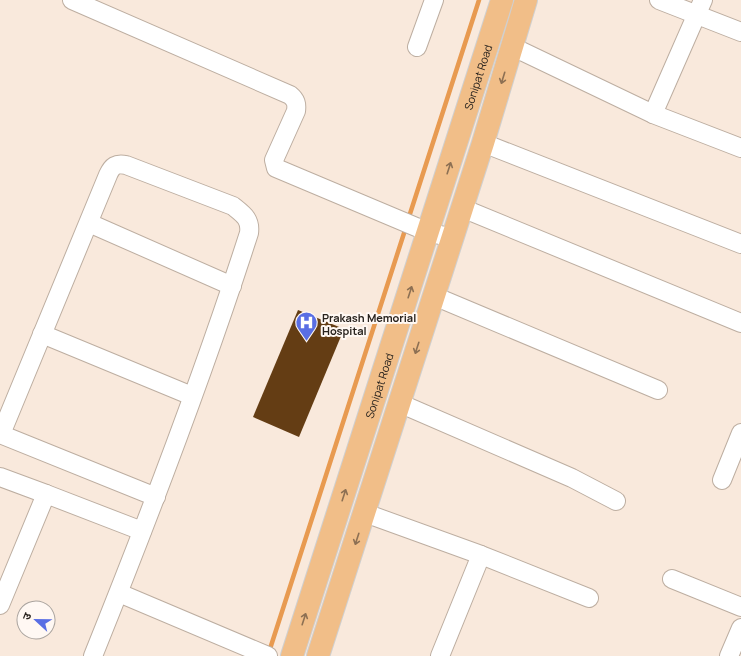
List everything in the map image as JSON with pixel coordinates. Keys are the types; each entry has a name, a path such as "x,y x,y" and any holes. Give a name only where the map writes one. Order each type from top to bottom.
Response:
{"main road":[{"name":"Sonipat Road","path":"292,656 502,0"},
{"path":"318,656 366,513 399,403 513,47 526,0"}],"street":[{"path":"72,0 290,95 297,104 296,111 274,160 276,168 428,232 452,238"},
{"path":"417,47 434,0"},
{"path":"659,0 701,7 741,32"},
{"path":"653,114 701,7"},
{"path":"513,47 653,114 741,148"},
{"path":"483,143 741,244"},
{"path":"93,656 156,497 232,286 250,225 247,217 233,206 120,163 111,169 0,434 156,497"},
{"path":"462,208 741,323"},
{"path":"89,224 232,286"},
{"path":"434,296 658,390"},
{"path":"42,334 192,396"},
{"path":"399,403 572,478 616,501"},
{"path":"722,480 741,433"},
{"path":"0,477 142,531"},
{"path":"0,605 46,494"},
{"path":"366,513 481,555 589,598"},
{"path":"440,656 481,555"},
{"path":"672,579 741,607"},
{"path":"119,593 268,656"},
{"path":"729,656 741,628"}],"building":[{"path":"298,310 344,329 299,437 253,417"}],"waterway":[{"path":"408,220 479,0"},
{"path":"269,652 406,227"}],"place":[{"name":"Prakash Memorial Hospital","path":"307,342"}]}
